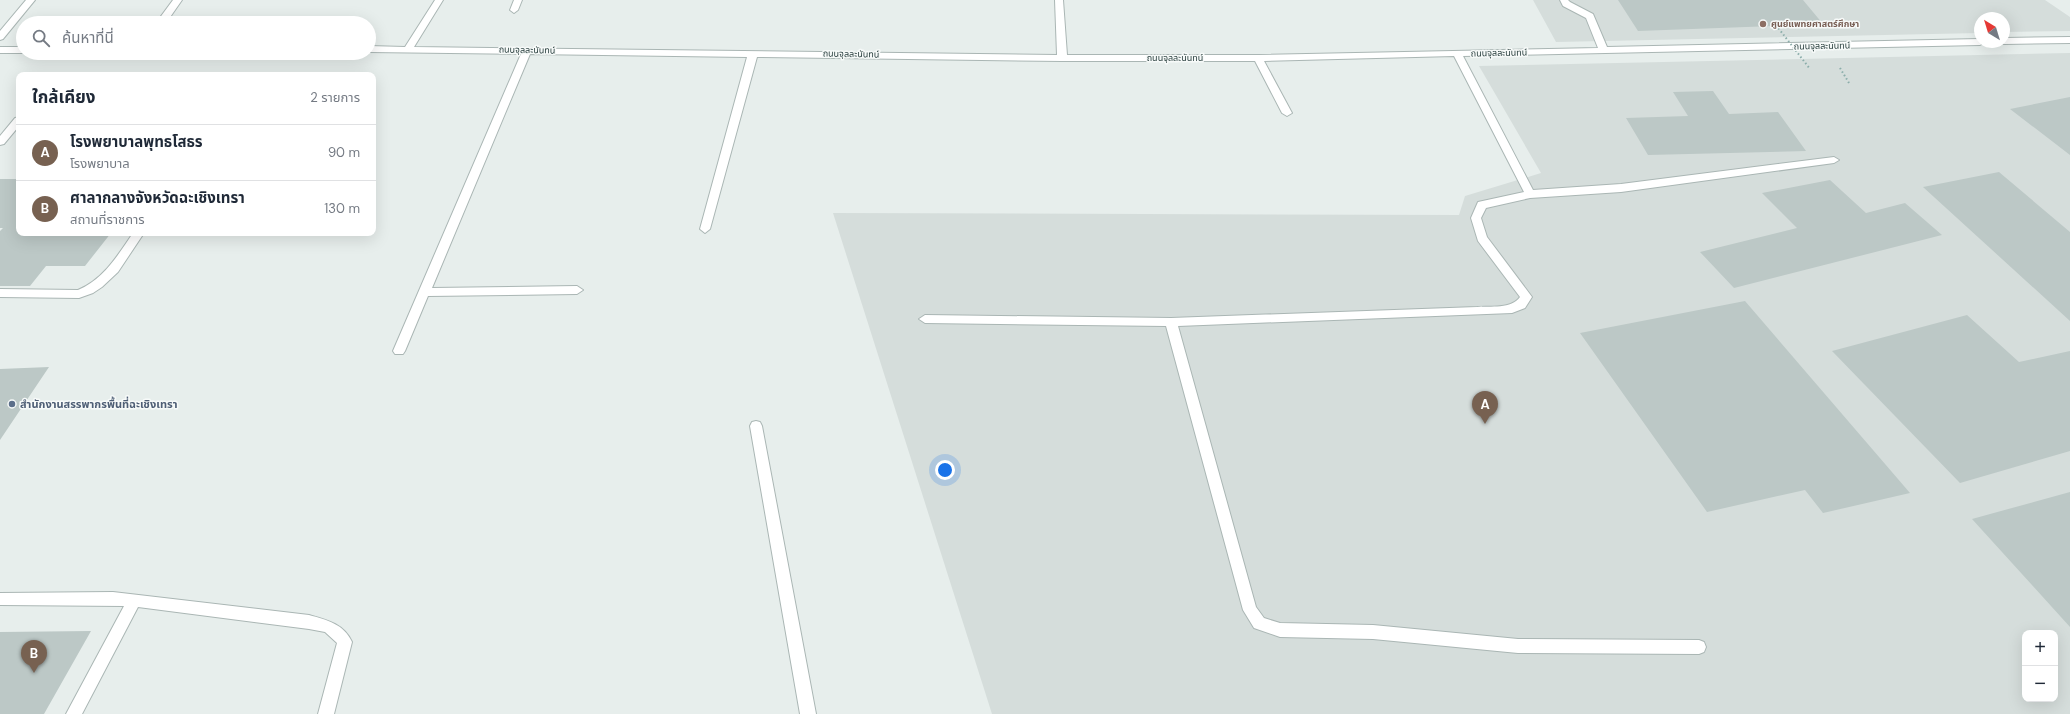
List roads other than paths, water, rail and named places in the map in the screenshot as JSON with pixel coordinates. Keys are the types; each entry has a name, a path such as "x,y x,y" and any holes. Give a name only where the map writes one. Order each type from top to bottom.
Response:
{"street":[{"path":"18,16 31,0"},
{"path":"166,16 178,0"},
{"path":"408,49 439,0"},
{"path":"514,10 518,0"},
{"path":"1059,0 1062,58"},
{"path":"1564,0 1566,4 1590,16 1604,51"},
{"path":"0,37 16,18"},
{"path":"2010,41 2070,40"},
{"name":"ถนนจุลละนันทน์","path":"376,49 1062,58 1258,58 1974,42"},
{"path":"0,50 16,50"},
{"path":"399,351 527,50"},
{"path":"705,228 753,53"},
{"path":"1457,54 1530,194"},
{"path":"1258,58 1287,113"},
{"path":"0,142 16,123"},
{"path":"925,319 1171,322 1512,309 1521,305 1526,297 1482,238 1476,218 1482,205 1530,194 1621,188 1834,160"},
{"path":"0,293 80,294 88,291 110,274 137,236"},
{"path":"424,292 577,290"},
{"path":"1171,322 1250,610 1259,623 1280,630 1373,632 1518,646 1699,647"},
{"path":"756,426 808,714"},
{"path":"0,599 113,598 309,622 332,628 338,632 345,642 326,714"},
{"path":"74,714 134,601"}],"place":[{"name":"ศูนย์แพทยศาสตร์ศึกษา","path":"1763,24"},
{"name":"สำนักงานสรรพากรพื้นที่ฉะเชิงเทรา","path":"12,404"},
{"name":"โรงพยาบาลพุทธโสธร","path":"1485,424"},
{"name":"ศาลากลางจังหวัดฉะเชิงเทรา","path":"34,673"}]}
